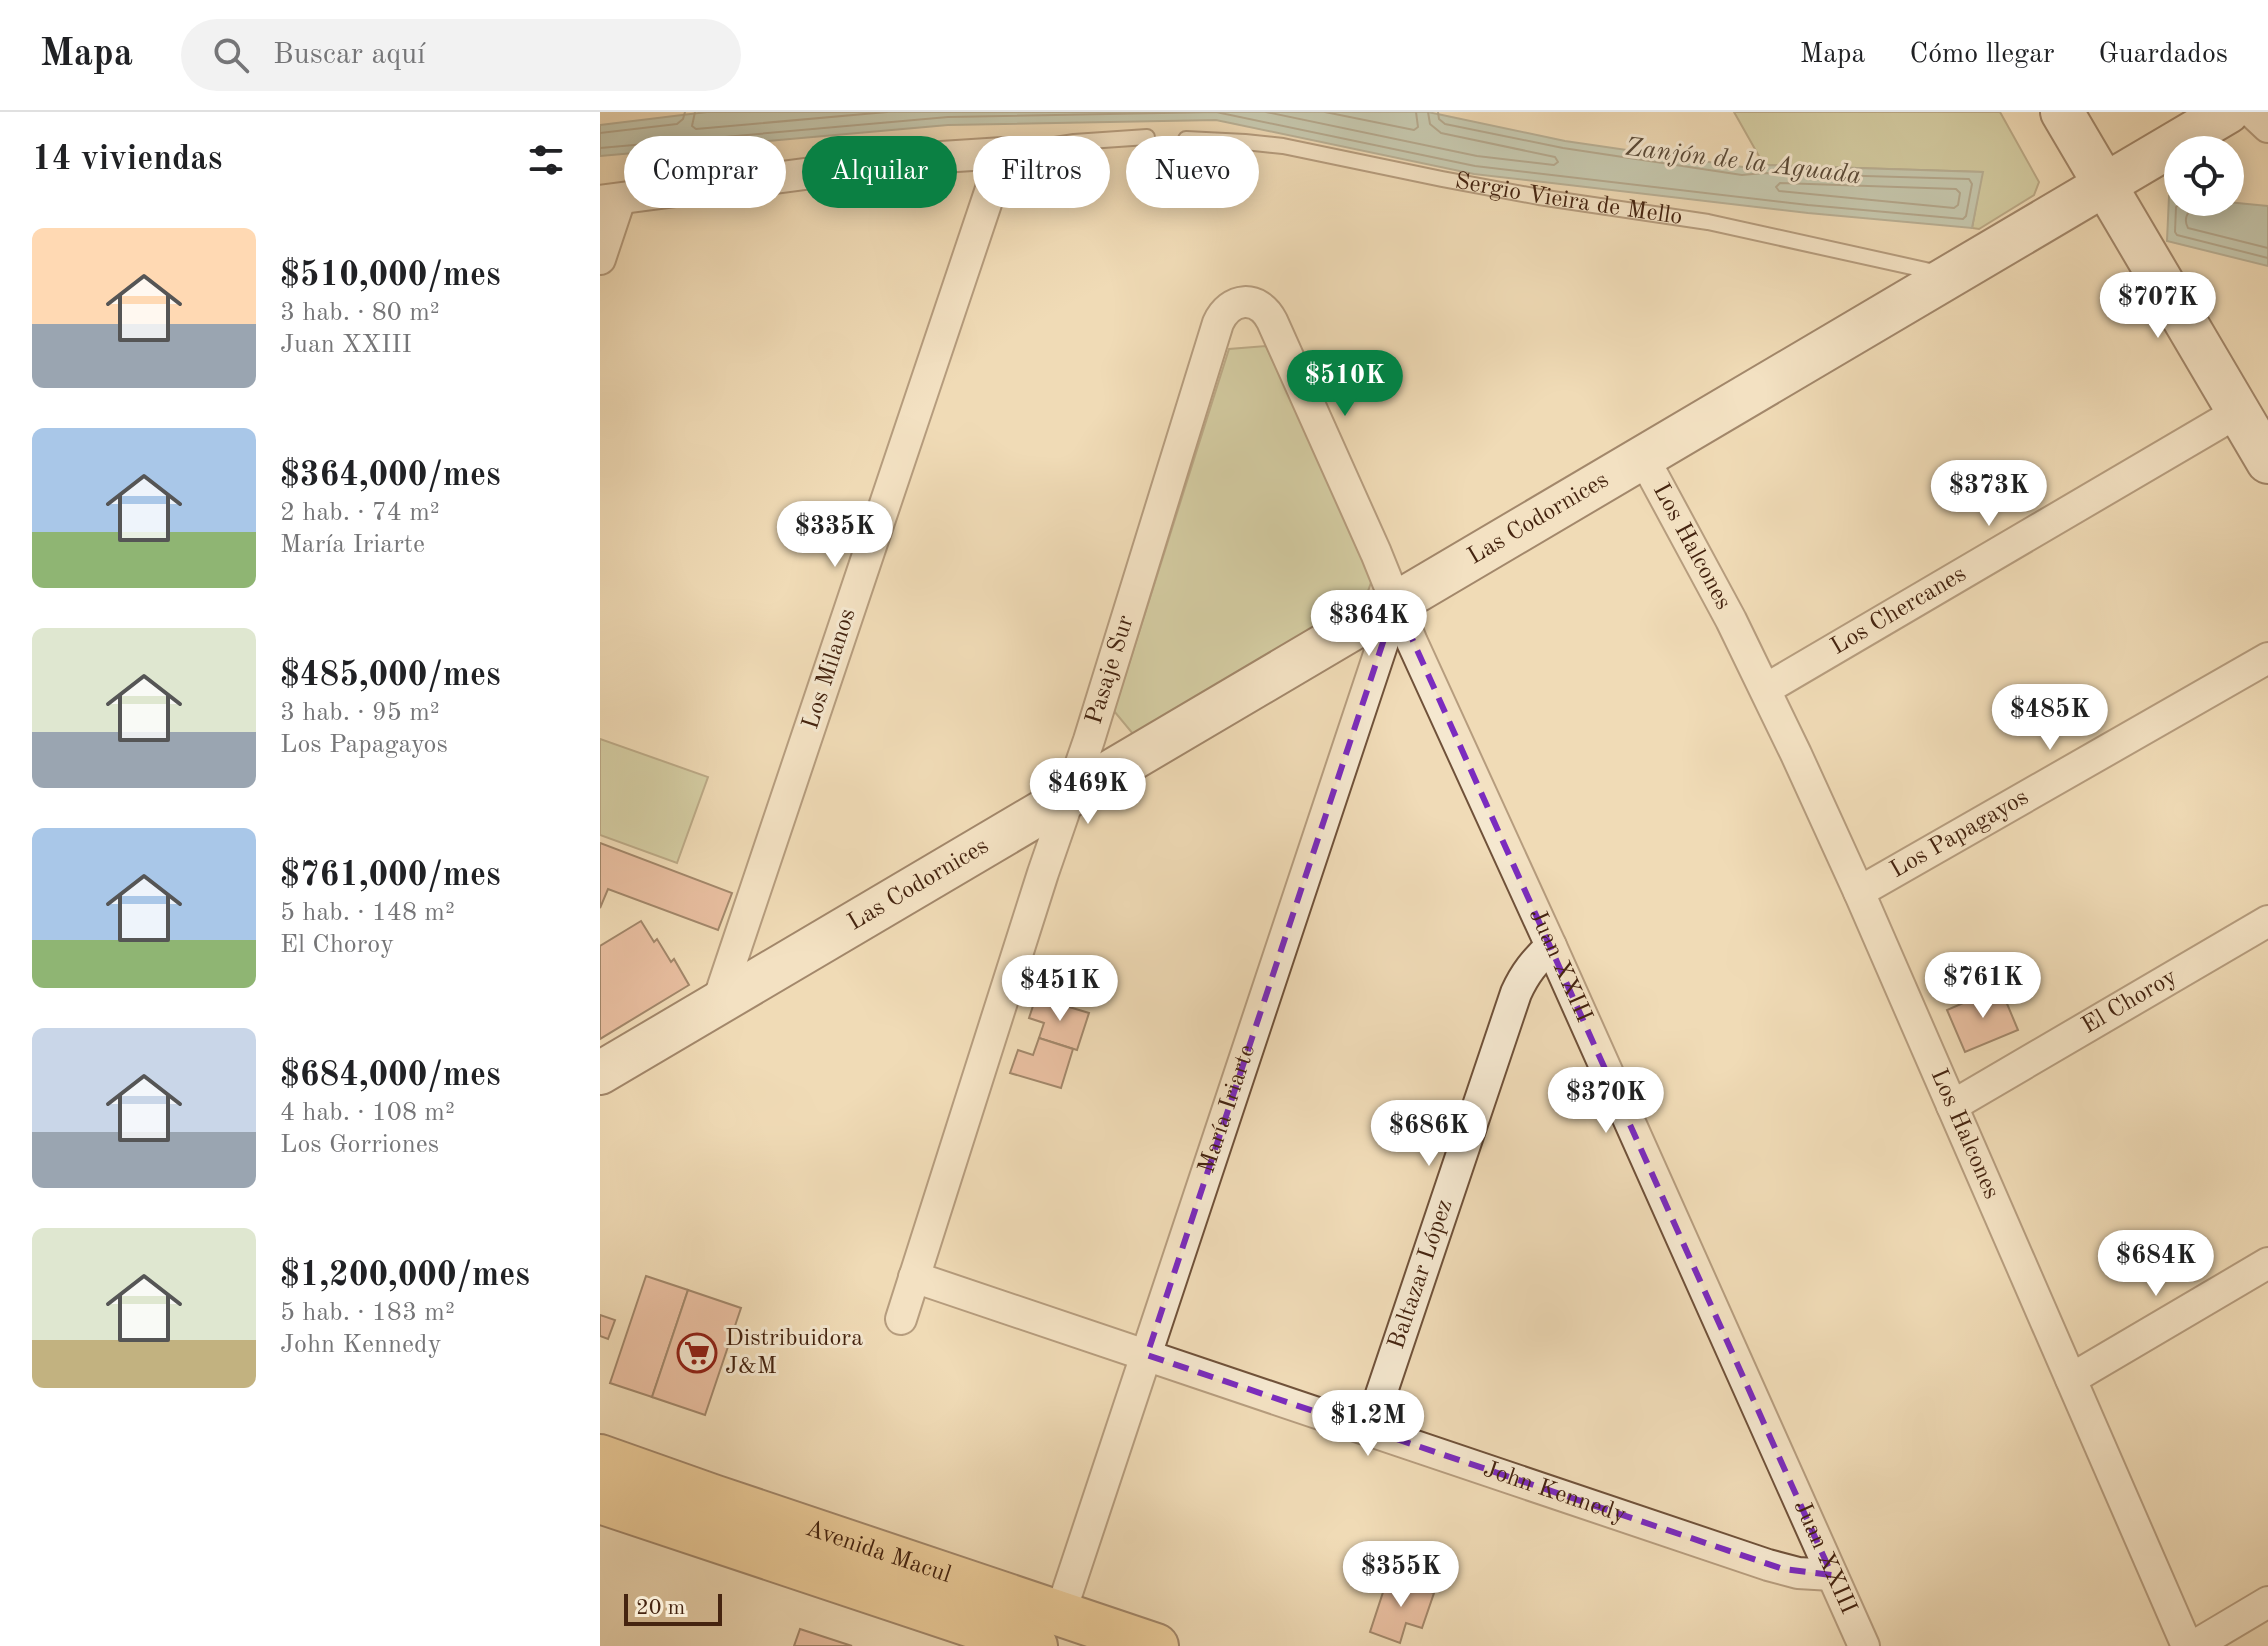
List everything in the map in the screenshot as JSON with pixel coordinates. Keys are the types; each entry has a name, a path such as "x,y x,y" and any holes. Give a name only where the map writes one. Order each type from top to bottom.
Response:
{"main road":[{"name":"Avenida Macul","path":"600,1457 1047,1630"},
{"name":"Avenida Macul","path":"603,1504 1047,1630 1156,1646"}],"street":[{"path":"2062,112 2268,462"},
{"name":"Las Codornices","path":"600,1073 2228,112"},
{"path":"2252,112 2268,127"},
{"path":"600,259 610,200 926,158 973,155"},
{"name":"Los Milanos","path":"717,1004 985,208"},
{"name":"Juan XXIII","path":"1240,302 1259,306 1272,321 1376,553 1412,642 1864,1646"},
{"name":"Pasaje Sur","path":"901,1319 1089,740 1218,323 1230,306 1240,302"},
{"name":"Los Chercanes","path":"1766,689 2238,412"},
{"name":"Los Halcones","path":"1643,457 1766,689 1859,892 2187,1646"},
{"name":"María Iriarte","path":"1047,1630 1147,1355 1396,603"},
{"name":"Los Papagayos","path":"1859,892 2268,658"},
{"name":"El Choroy","path":"1952,1106 2268,921"},
{"name":"Baltazar López","path":"1369,1430 1516,993 1533,962 1551,946"},
{"path":"2071,1379 2268,1263"},
{"name":"John Kennedy","path":"914,1277 1783,1569 1832,1575"},
{"path":"2194,1646 2268,1602"}],"lane":[{"name":"Sergio Vieira de Mello","path":"1259,143 1539,197 1708,222 1951,276"}],"highlighted area":[{"path":"1396,603 1832,1575 1783,1569 1147,1355"}],"green space":[{"path":"1734,112 2000,112 2039,182 2034,195 1979,229 1972,228 1982,172 1764,165"},
{"path":"1266,346 1373,577 1363,605 1138,740 1114,711 1229,349"},
{"path":"600,739 708,777 677,863 600,835"}],"water":[{"path":"707,112 1428,112 1565,141 1743,167 1764,165 1983,172 1972,228 1808,213 1474,174 1216,120 948,125 786,139 786,136 624,136 624,154 600,156 600,125"},
{"path":"2244,204 2268,206 2268,266 2167,241 2168,216 2244,216"}],"building":[{"path":"600,843 732,893 718,930 608,889 600,908"},
{"path":"641,921 671,962 674,959 689,985 600,1039 600,946"},
{"path":"2000,987 2018,1030 1965,1052 1947,1010"},
{"path":"1036,997 1089,1013 1077,1050 1039,1038 1044,1023 1029,1018"},
{"path":"1039,1038 1073,1049 1061,1088 1010,1073 1018,1050 1033,1055"},
{"path":"646,1276 688,1290 652,1397 610,1383"},
{"name":"Distribuidora J&M","path":"688,1290 741,1308 705,1415 652,1397"},
{"path":"600,1315 615,1320 608,1339 600,1336"},
{"path":"1388,1577 1434,1593 1422,1628 1406,1623 1400,1643 1370,1632"},
{"path":"800,1629 852,1646 794,1646"}],"place":[{"name":"Distribuidora J&M","path":"697,1353"}],"water label":[{"name":"Zanjón de la Aguada","path":"1743,162"}]}
